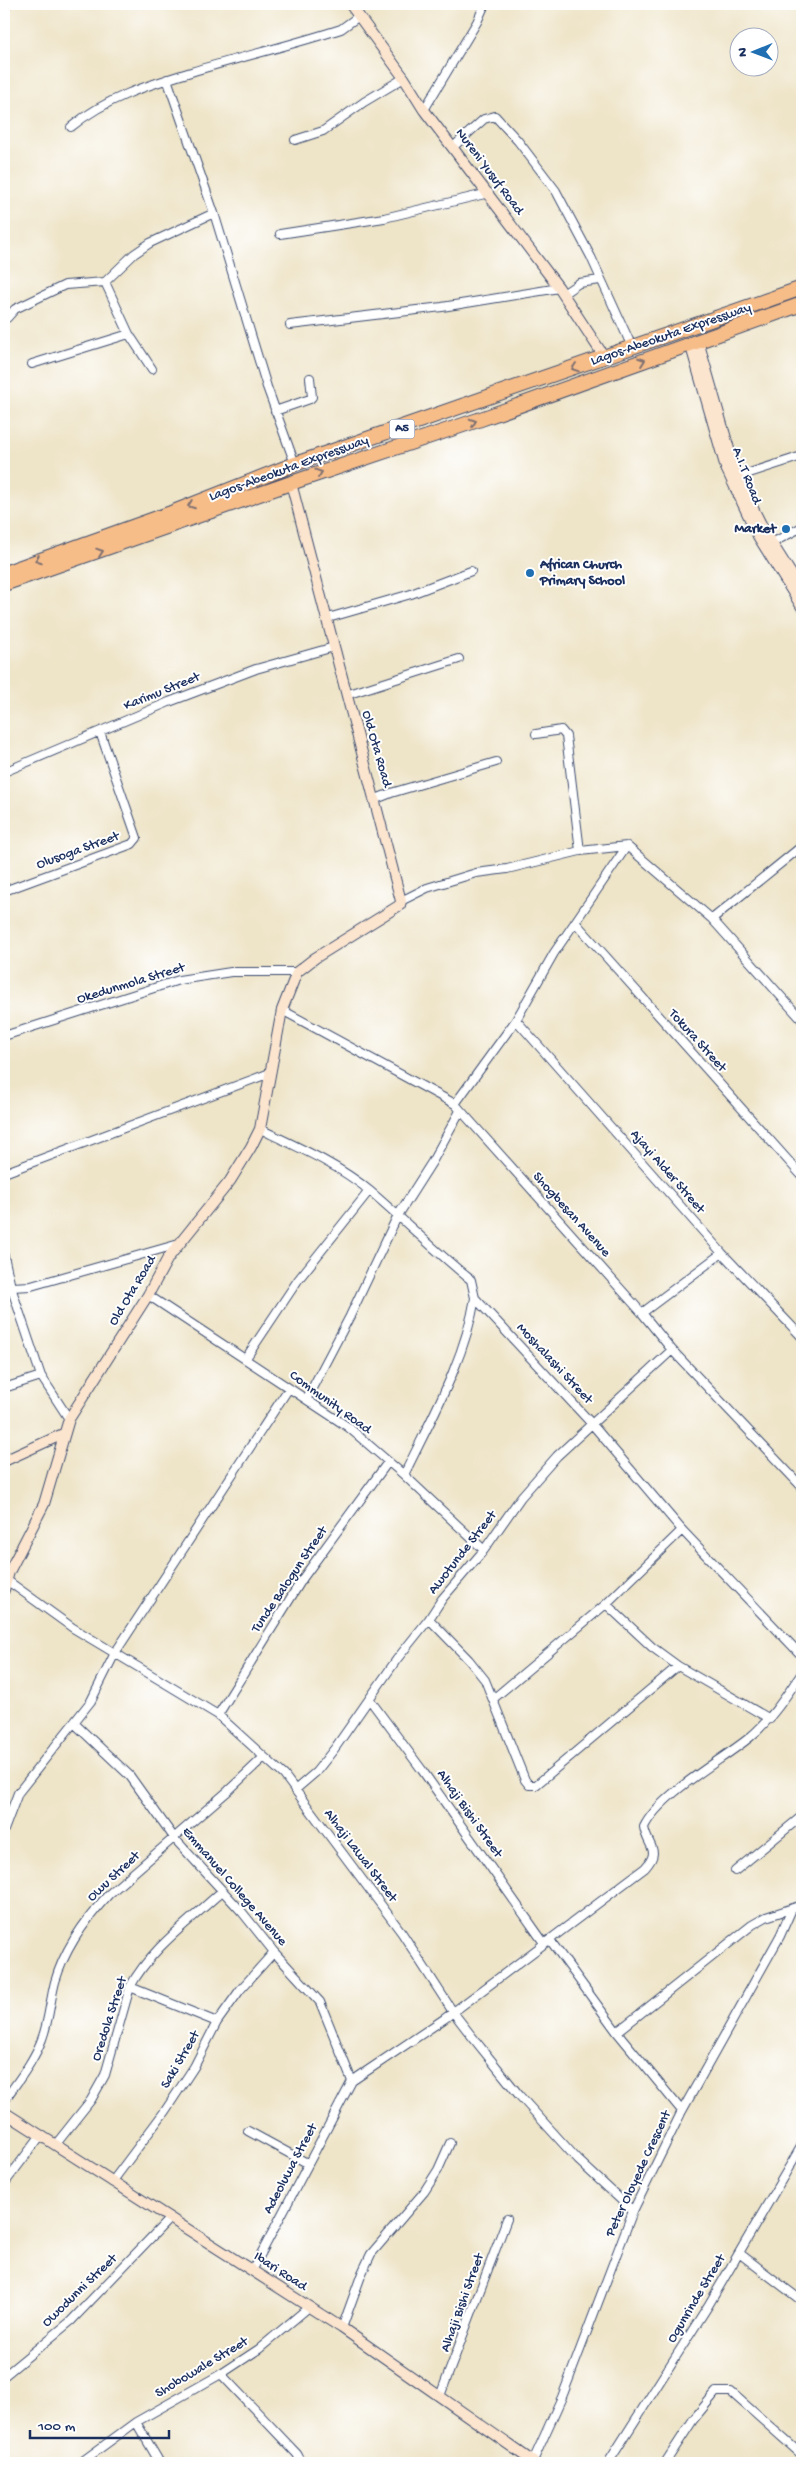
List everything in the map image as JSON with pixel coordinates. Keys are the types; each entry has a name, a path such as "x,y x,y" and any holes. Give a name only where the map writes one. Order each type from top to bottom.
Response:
{"highway":[{"name":"Lagos-Abeokuta Expressway","path":"4,573 171,513 295,464 605,358 802,288"},
{"name":"Lagos-Abeokuta Expressway","path":"4,584 291,483 478,420 802,304"}],"street":[{"path":"4,7 8,4"},
{"name":"Nureni Yusuf Road","path":"350,4 404,78 424,110 489,193 561,291 605,358"},
{"path":"424,110 477,22 485,4"},
{"path":"71,127 91,111 116,98 167,79 341,29 359,16"},
{"path":"295,140 323,131 364,102 404,78"},
{"path":"167,79 214,213 275,411 295,464"},
{"path":"454,147 484,119 494,116 518,141 556,192 582,240 632,347"},
{"path":"280,234 384,218 489,193"},
{"path":"5,318 15,309 65,286 105,282 134,254 150,243 214,213"},
{"path":"290,325 561,291 579,283 600,280"},
{"path":"105,282 130,334 152,368"},
{"path":"4,308 5,318"},
{"path":"32,364 130,334"},
{"name":"A.I.T Road","path":"694,342 737,477 772,543 802,592"},
{"name":"A.I.T Road","path":"694,342 729,476 758,536 802,606"},
{"path":"275,411 310,400 312,398 310,378"},
{"path":"737,477 802,456"},
{"name":"Old Ota Road","path":"291,483 328,618 346,695 376,799 401,901"},
{"path":"772,543 802,527"},
{"path":"328,618 411,594 471,571"},
{"name":"Karimu Street","path":"4,772 169,702 256,669 334,647"},
{"path":"346,695 459,659"},
{"path":"536,734 561,730 566,736 580,851"},
{"name":"Olusoga Street","path":"4,892 132,844 137,838 100,732"},
{"path":"376,799 496,762"},
{"path":"455,1104 516,1020 554,953 627,846"},
{"path":"297,972 315,958 400,906 401,901 427,888 476,873 507,869 580,851 627,846 712,918 802,1020"},
{"path":"712,918 802,846"},
{"name":"Tokura Street","path":"575,922 802,1176"},
{"name":"Okedunmola Street","path":"4,1036 179,980 230,972 297,972"},
{"name":"Old Ota Road","path":"6,1580 44,1504 63,1434 69,1419 148,1295 168,1258 239,1168 260,1129 282,1010 297,972"},
{"name":"Shogbesan Avenue","path":"282,1010 455,1104 642,1313 672,1350 802,1487"},
{"name":"Ajayi Alder Street","path":"516,1020 722,1253 802,1337"},
{"path":"4,1173 270,1073"},
{"path":"307,1398 350,1316 397,1217 432,1162 460,1111"},
{"name":"Moshalashi Street","path":"260,1129 328,1162 369,1191 471,1280 475,1298 591,1423 682,1530 802,1656"},
{"path":"246,1358 298,1280 369,1191"},
{"path":"12,1287 30,1286 181,1243"},
{"path":"642,1313 722,1253"},
{"path":"4,1256 6,1277 12,1287 41,1376 69,1419"},
{"name":"Community Road","path":"148,1295 307,1398 348,1427 404,1475 484,1550"},
{"path":"404,1475 448,1382 472,1319 475,1298"},
{"name":"Awotunde Street","path":"295,1790 316,1772 370,1700 397,1658 429,1619 442,1599 484,1550 521,1497 557,1456 672,1350"},
{"path":"4,1388 41,1376"},
{"path":"4,1830 18,1793 91,1700 115,1654 289,1388"},
{"path":"4,1461 63,1434"},
{"name":"Tunde Balogun Street","path":"218,1715 303,1578 388,1462"},
{"path":"493,1699 606,1604 682,1530"},
{"name":"Alhaji Lawal Street","path":"6,1580 74,1628 218,1715 284,1775 402,1933 453,2012 519,2095 578,2160 633,2211"},
{"path":"606,1604 652,1647 678,1666 770,1720"},
{"path":"429,1619 478,1670 493,1699 525,1780 529,1785 536,1785 678,1666"},
{"path":"352,2081 453,2012 645,1868 652,1860 652,1846 644,1827 658,1807 770,1720 802,1673"},
{"name":"Alhaji Bishi Street","path":"370,1700 547,1942 682,2111"},
{"name":"Emmanuel College Avenue","path":"74,1723 130,1776 175,1839 242,1912 274,1952 320,2002 352,2081"},
{"name":"Owu Street","path":"4,2102 38,2049 59,1970 73,1942 97,1907 109,1894 175,1839 264,1757"},
{"path":"735,1871 802,1816"},
{"name":"Oredola Street","path":"56,2144 91,2100 105,2074 130,1987 148,1959 222,1891"},
{"path":"617,2032 752,1925 766,1917 802,1905"},
{"name":"Peter Oloyede Crescent","path":"534,2462 562,2397 633,2211 682,2111 780,1936 792,1909"},
{"name":"Saki Street","path":"112,2182 194,2067 217,2022 240,1990 274,1952"},
{"path":"130,1987 217,2022"},
{"name":"Adeoluwa Street","path":"253,2269 307,2163 352,2081"},
{"name":"Ibari Road","path":"4,2112 56,2144 168,2219 253,2269 342,2328 534,2462"},
{"path":"248,2132 307,2163"},
{"path":"4,2184 41,2135"},
{"path":"342,2328 371,2254 424,2192 438,2170 450,2143"},
{"name":"Ogunrinde Street","path":"608,2463 676,2358 802,2146"},
{"name":"Alhaji Bishi Street","path":"440,2396 507,2218"},
{"name":"Owodunni Street","path":"4,2376 71,2321 168,2219"},
{"path":"739,2253 802,2301"},
{"name":"Shobowale Street","path":"80,2463 136,2422 221,2374 271,2341 309,2307"},
{"path":"221,2374 297,2454 310,2463"},
{"path":"665,2463 693,2420 716,2392 727,2391 731,2392 802,2455"},
{"path":"136,2422 160,2463"},
{"path":"297,2454 302,2463"}],"place":[{"name":"Market","path":"786,529"},
{"name":"African Church Primary School","path":"530,573"}]}
